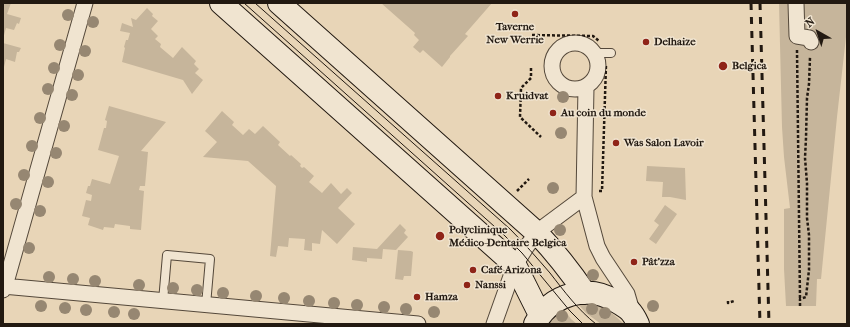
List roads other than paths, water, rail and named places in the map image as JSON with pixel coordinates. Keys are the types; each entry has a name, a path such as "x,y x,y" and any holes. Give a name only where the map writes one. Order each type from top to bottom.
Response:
{"street":[{"path":"85,3 4,287 418,324"},
{"path":"221,3 515,265 538,320 549,306 560,298 568,295 597,293 611,298 639,321"},
{"path":"279,3 537,233 571,272 584,293"},
{"path":"796,3 797,36 809,38 811,42"},
{"path":"574,42 582,43 595,53 599,68 597,76 586,88 577,90 569,89 561,85 555,79 552,71 554,56 559,49 566,44 574,42"},
{"path":"586,88 584,197 597,246 603,258 627,294 639,321"},
{"path":"494,324 515,265 527,246 537,233 545,226 584,197"}],"lane":[{"path":"595,53 611,53"},
{"path":"162,301 167,255 174,255 210,259 206,304"}],"tram line":[{"path":"244,3 504,235 522,253 570,311 583,324"},
{"path":"255,3 510,229 545,267 577,306 596,324"}],"railway":[{"path":"751,3 760,324"},
{"path":"760,3 769,324"}],"place":[{"name":"Taverne New Werrie","path":"515,14"},
{"name":"Delhaize","path":"646,42"},
{"name":"Belgica","path":"723,66"},
{"name":"Kruidvat","path":"498,96"},
{"name":"Au coin du monde","path":"553,113"},
{"name":"Was Salon Lavoir","path":"616,143"},
{"name":"Polyclinique Médico-Dentaire Belgica","path":"440,236"},
{"name":"Pât'zza","path":"634,262"},
{"name":"Café Arizona","path":"473,270"},
{"name":"Nanssi","path":"467,285"},
{"name":"Hamza","path":"417,297"}]}
